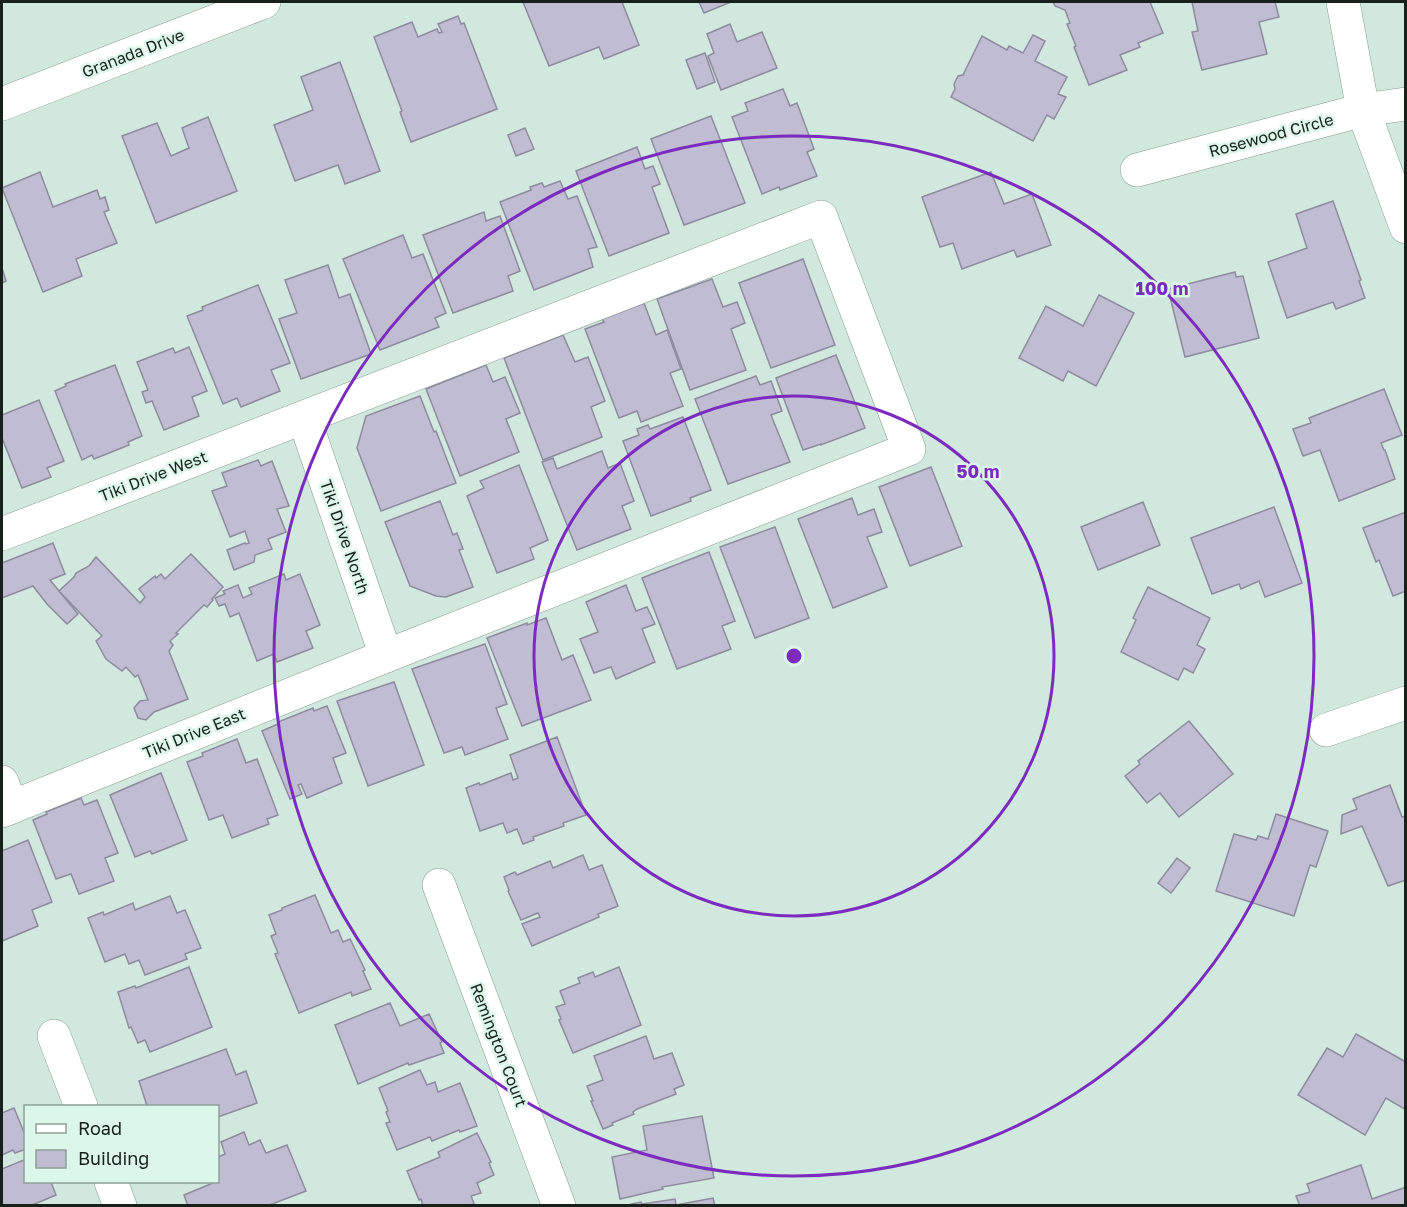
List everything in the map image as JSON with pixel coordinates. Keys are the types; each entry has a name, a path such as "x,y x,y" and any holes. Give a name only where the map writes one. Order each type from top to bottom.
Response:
{"street":[{"name":"Granada Drive","path":"2,104 264,2"},
{"path":"1343,2 1363,110 1406,227"},
{"name":"Rosewood Circle","path":"1137,170 1363,110 1406,104"},
{"name":"Tiki Drive West","path":"2,534 821,217 909,449 386,656"},
{"name":"Tiki Drive North","path":"304,418 386,656"},
{"name":"Tiki Drive East","path":"5,800 386,656"},
{"path":"1326,730 1406,703"},
{"name":"Remington Court","path":"439,885 560,1206"},
{"path":"54,1036 80,1105"},
{"path":"111,1183 120,1206"}],"building":[{"path":"523,2 622,2 639,45 604,59 599,47 549,66"},
{"path":"699,2 731,2 704,13"},
{"path":"1053,2 1150,2 1163,33 1138,43 1140,47 1120,55 1127,70 1089,85 1074,47 1076,46 1067,24 1070,23 1065,10 1055,6"},
{"path":"1192,2 1275,2 1279,17 1259,22 1267,54 1202,70 1192,32 1198,31"},
{"path":"458,16 461,24 464,23 497,109 411,142 400,112 402,111 374,37 412,22 418,37 437,29 439,33 442,32 438,24"},
{"path":"730,24 737,42 762,32 777,68 721,90 708,56 714,53 707,34"},
{"path":"1033,35 1045,41 1035,61 1067,77 1058,94 1066,97 1054,119 1047,115 1033,141 951,97 958,76 963,75 982,36 1007,50 1009,46 1023,53"},
{"path":"705,53 715,82 697,89 686,60"},
{"path":"340,62 380,171 345,184 338,165 295,181 274,125 313,110 301,77"},
{"path":"783,89 790,106 797,103 814,149 807,152 817,176 762,194 732,117 748,111 745,103"},
{"path":"711,116 745,203 684,225 651,139"},
{"path":"208,117 237,191 156,223 122,136 157,123 171,156 189,148 182,128"},
{"path":"525,128 534,149 516,156 508,135"},
{"path":"637,147 645,169 653,166 660,184 652,187 669,233 609,256 576,171"},
{"path":"40,172 53,207 97,190 100,199 105,197 109,210 104,212 117,243 76,259 82,276 43,292 2,188"},
{"path":"991,172 1004,204 1032,194 1051,245 1017,257 1014,250 962,269 953,243 940,247 922,197"},
{"path":"560,181 568,199 577,196 597,247 588,249 593,267 534,290 500,202 531,190 530,187 542,183 544,187"},
{"path":"1333,201 1361,280 1359,281 1365,298 1336,309 1333,302 1287,318 1268,262 1307,248 1296,214"},
{"path":"484,212 486,221 500,216 520,271 508,276 513,291 453,313 423,235"},
{"path":"403,235 412,258 423,254 446,313 435,318 439,327 380,350 343,259"},
{"path":"803,259 835,345 771,368 739,283"},
{"path":"328,265 339,298 350,294 371,354 301,379 279,319 297,313 285,280"},
{"path":"2,268 6,281 2,283"},
{"path":"1235,272 1236,277 1243,276 1259,338 1185,357 1168,289"},
{"path":"712,279 723,307 737,302 745,323 731,329 746,370 690,390 657,299"},
{"path":"258,285 290,363 271,370 280,391 241,407 237,398 223,404 187,316 203,310 202,307"},
{"path":"1099,295 1134,313 1096,386 1068,371 1063,381 1019,358 1046,306 1083,326"},
{"path":"644,303 656,335 667,330 681,369 670,373 683,406 641,422 637,411 619,418 585,329 604,322 602,319"},
{"path":"563,335 575,362 588,357 605,401 591,407 602,437 543,460 504,358"},
{"path":"189,347 207,391 192,397 199,416 164,430 152,401 146,403 142,392 148,390 137,362 173,348 175,353"},
{"path":"836,355 865,428 803,450 776,378"},
{"path":"115,365 142,436 128,442 129,445 94,459 92,455 82,460 55,391 66,386 65,384"},
{"path":"486,365 493,382 505,377 520,413 506,419 519,452 460,476 426,389"},
{"path":"756,376 760,385 771,381 782,411 771,415 790,462 728,484 695,399"},
{"path":"1384,389 1402,435 1381,443 1395,479 1339,501 1320,450 1303,456 1293,429 1311,423 1309,418"},
{"path":"420,396 456,483 381,511 357,448 366,416"},
{"path":"39,400 64,461 47,468 51,477 22,488 2,438 2,415"},
{"path":"683,417 711,490 690,498 691,501 651,516 623,441 639,435 637,429 648,425 650,429"},
{"path":"602,451 608,468 620,463 634,501 622,506 631,529 577,550 542,462 553,458 557,469"},
{"path":"258,460 261,466 272,461 289,506 277,509 286,532 268,539 272,549 255,555 254,562 234,570 227,550 249,543 245,531 230,537 212,491 227,486 222,473"},
{"path":"519,465 548,540 530,548 534,559 497,573 467,496 484,488 480,481"},
{"path":"931,467 962,546 910,566 879,487"},
{"path":"852,498 858,515 874,509 882,532 867,537 887,587 833,608 798,519"},
{"path":"440,501 453,535 457,533 463,549 459,550 473,587 446,597 436,596 410,586 385,522"},
{"path":"1143,502 1160,545 1098,570 1081,527"},
{"path":"1274,507 1302,583 1265,597 1259,581 1241,589 1239,584 1212,594 1191,538"},
{"path":"1406,512 1406,591 1393,596 1379,560 1376,562 1363,528"},
{"path":"775,527 809,618 755,638 720,547"},
{"path":"53,543 65,574 50,580 78,614 67,624 33,586 2,598 2,563"},
{"path":"709,552 735,621 722,626 731,649 677,669 642,578"},
{"path":"191,554 223,587 207,607 204,605 170,641 173,645 169,651 188,699 154,712 146,720 138,718 134,708 140,701 148,700 138,675 135,677 126,667 122,671 106,659 96,641 102,636 59,591 76,573 89,566 96,557 140,603 145,597 139,589 155,576 156,578 161,574 165,579"},
{"path":"284,574 286,580 300,574 320,625 306,631 313,648 277,662 274,654 257,661 239,613 230,617 225,604 219,606 215,598 225,594 223,591 238,585 243,598 252,594 249,588"},
{"path":"626,585 636,611 647,607 655,624 642,629 655,662 616,679 611,667 594,673 580,639 598,632 586,602"},
{"path":"1148,587 1210,618 1197,645 1205,649 1193,673 1184,668 1178,680 1121,652 1136,620 1133,618"},
{"path":"546,618 562,660 573,655 591,700 522,726 487,638"},
{"path":"485,644 507,704 496,708 508,739 465,755 462,747 444,753 412,669"},
{"path":"394,682 424,765 368,786 337,701"},
{"path":"327,706 346,753 333,758 342,783 307,798 301,784 298,785 302,794 290,799 262,731 313,708 314,711"},
{"path":"1189,721 1233,774 1179,817 1160,793 1147,803 1125,776 1140,764 1138,761"},
{"path":"557,737 586,815 563,823 564,826 533,837 534,840 523,844 517,829 507,833 503,823 480,831 466,788 511,773 513,780 518,778 510,755"},
{"path":"237,739 246,763 257,759 278,815 267,819 269,824 232,838 223,815 209,820 187,762 203,756 202,753"},
{"path":"161,773 187,840 152,854 150,851 135,857 110,795"},
{"path":"1390,785 1402,817 1406,816 1406,880 1388,886 1362,826 1341,834 1342,815 1357,809 1353,799"},
{"path":"81,798 84,805 97,800 118,853 105,858 114,881 79,894 71,874 56,879 33,820 47,814 46,812"},
{"path":"1276,814 1328,831 1316,867 1310,865 1294,916 1216,891 1234,834 1256,840 1258,836 1268,839"},
{"path":"28,840 52,902 32,910 38,926 2,941 2,851"},
{"path":"583,855 589,870 602,865 618,906 598,914 599,917 532,946 522,924 540,917 538,913 521,920 504,877 515,872 517,875 550,861 553,868"},
{"path":"1177,858 1190,868 1171,893 1158,883"},
{"path":"315,895 331,933 338,930 343,942 350,939 365,970 363,971 371,989 352,996 351,992 299,1013 275,954 278,953 271,936 276,934 269,915"},
{"path":"170,896 177,913 185,910 201,948 185,954 187,959 145,975 139,960 129,964 125,954 105,962 88,918 103,912 104,915 133,903 135,910"},
{"path":"189,967 212,1027 150,1052 145,1040 138,1043 131,1027 129,1028 118,992 135,986 136,988"},
{"path":"619,967 641,1025 573,1053 556,1007 565,1004 560,991 580,983 578,978 593,972 595,977"},
{"path":"390,1003 400,1026 429,1014 442,1042 440,1043 444,1053 409,1065 408,1063 358,1084 335,1025"},
{"path":"1356,1034 1406,1062 1406,1110 1386,1098 1365,1135 1298,1095 1327,1048 1343,1057"},
{"path":"646,1036 654,1059 672,1053 684,1085 674,1089 676,1094 637,1109 633,1112 634,1114 603,1129 587,1086 603,1080 594,1056"},
{"path":"226,1049 236,1075 246,1071 257,1103 219,1117 219,1105 147,1105 139,1081"},
{"path":"420,1070 427,1085 435,1082 438,1092 460,1083 477,1126 460,1132 459,1130 432,1141 430,1137 397,1150 386,1123 390,1122 386,1112 388,1111 379,1088"},
{"path":"14,1108 24,1132 24,1150 15,1153 13,1150 2,1155 2,1113"},
{"path":"702,1116 714,1178 662,1187 663,1189 620,1199 612,1157 647,1150 643,1126"},
{"path":"244,1132 249,1145 260,1140 266,1153 287,1145 306,1191 267,1206 188,1206 184,1195 213,1183 219,1183 219,1157 225,1154 221,1142"},
{"path":"477,1133 491,1162 489,1163 494,1175 477,1183 481,1193 471,1196 475,1206 423,1206 407,1171 440,1157 438,1152"},
{"path":"24,1160 24,1183 51,1183 56,1195 30,1206 2,1206 2,1169"},
{"path":"1361,1165 1372,1199 1406,1187 1406,1206 1300,1206 1296,1196 1310,1192 1307,1184"},
{"path":"713,1198 715,1206 631,1206 631,1204 641,1202 642,1204 675,1199 676,1205"}]}
